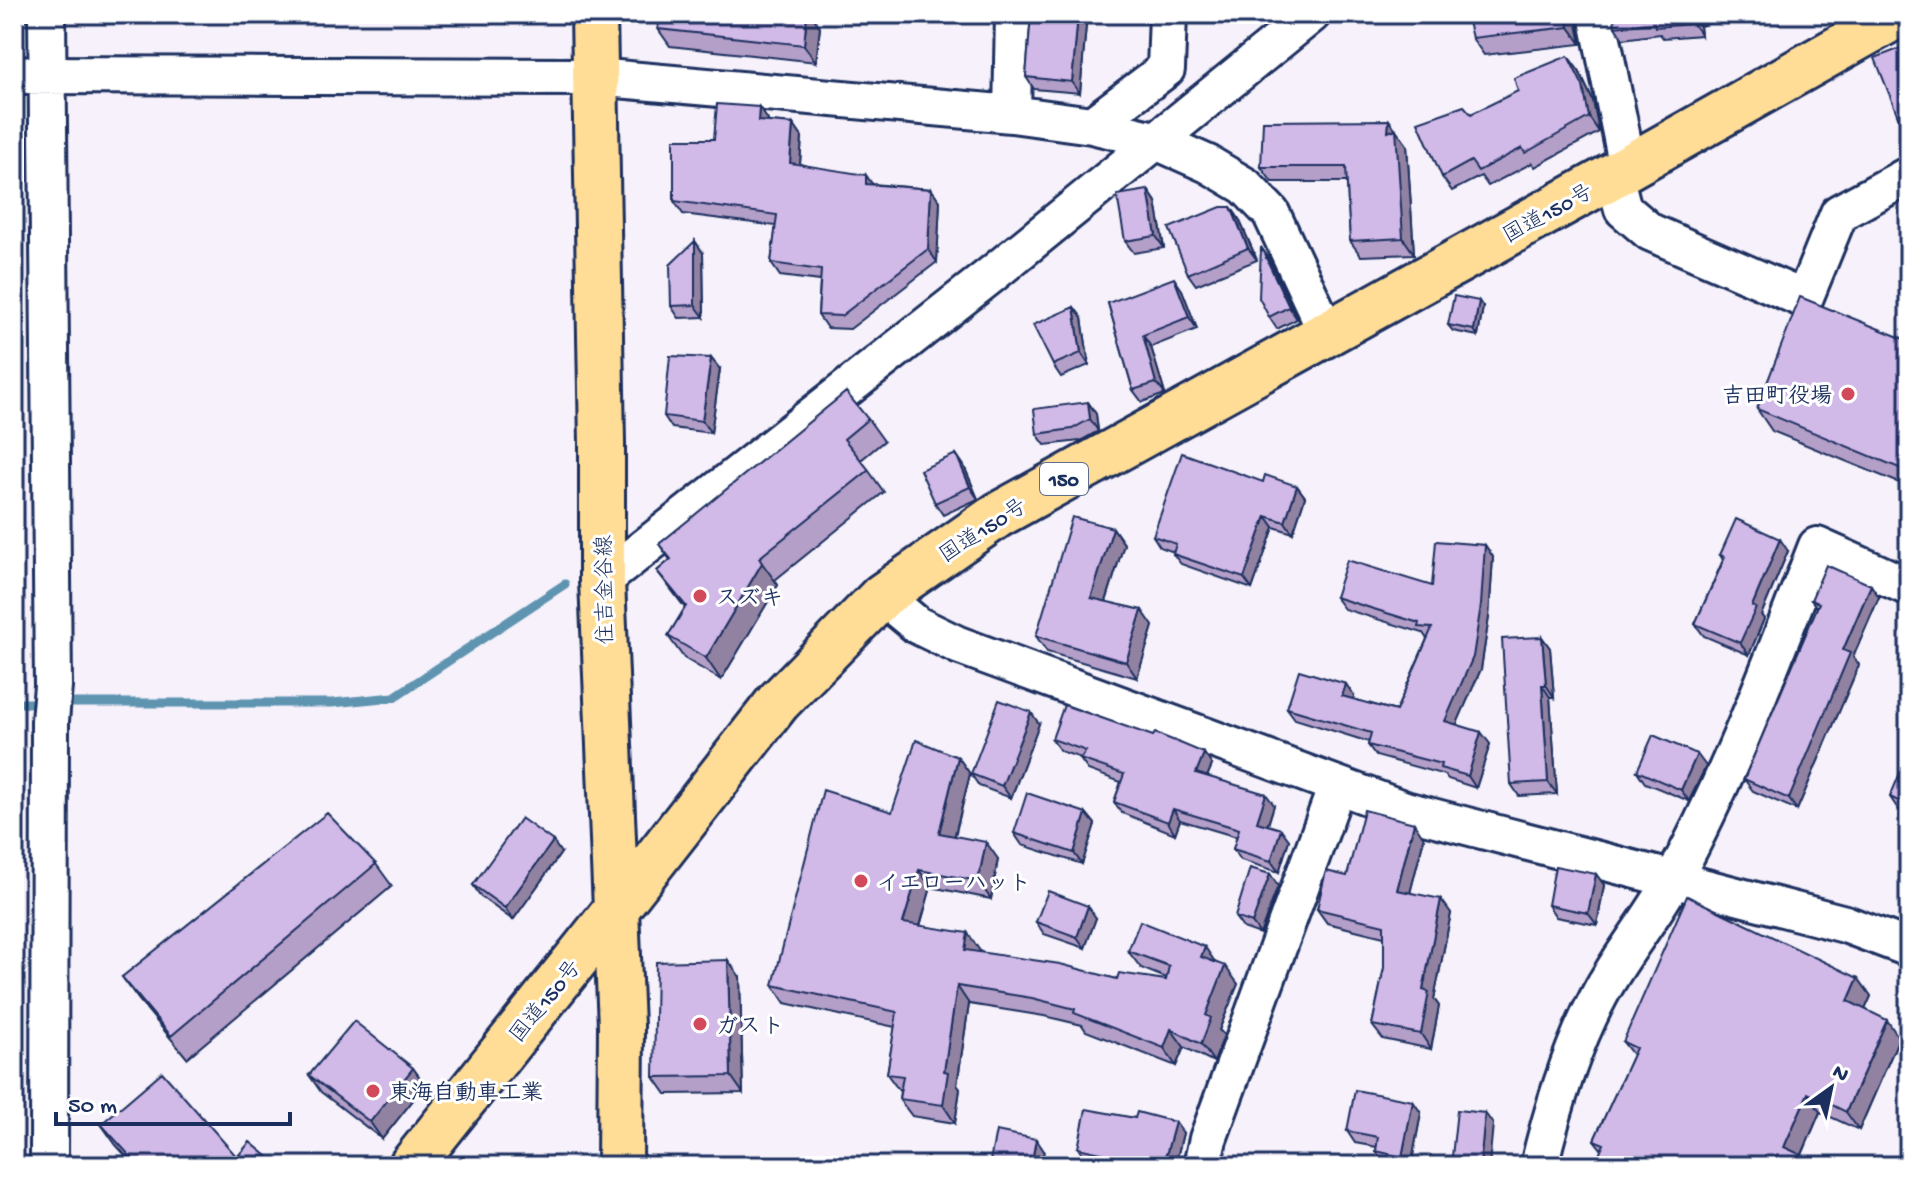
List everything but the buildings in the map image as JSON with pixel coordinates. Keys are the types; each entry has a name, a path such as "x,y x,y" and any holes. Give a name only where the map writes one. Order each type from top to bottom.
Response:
{"main road":[{"name":"住吉金谷線","path":"594,14 602,581 621,1026 620,1166"},
{"name":"国道150号","path":"411,1166 778,702 882,596 998,515 1621,172 1900,14"}],"street":[{"path":"47,14 30,75 51,703 49,1166"},
{"path":"1012,114 1014,14"},
{"path":"1092,125 1166,69 1168,14"},
{"path":"602,581 991,275 1312,14"},
{"path":"1597,14 1621,172 1623,209 1650,232 1804,299 1839,213 1909,175"},
{"path":"30,75 595,77 1012,114 1092,125 1154,140 1208,164 1245,186 1271,213 1327,333"},
{"path":"1539,1166 1571,1055 1600,993 1674,879 1727,774 1817,546 1909,587"},
{"path":"882,596 917,625 958,645 1405,810 1845,924 1909,948"},
{"path":"1202,1166 1208,1139 1337,786"}],"waterway":[{"path":"59,703 332,703 394,697 565,584"},
{"path":"14,703 44,703"}],"place":[{"name":"吉田町役場","path":"1848,394"},
{"name":"スズキ","path":"700,596"},
{"name":"イエローハット","path":"861,881"},
{"name":"ガスト","path":"700,1024"},
{"name":"東海自動車工業","path":"373,1091"}]}
